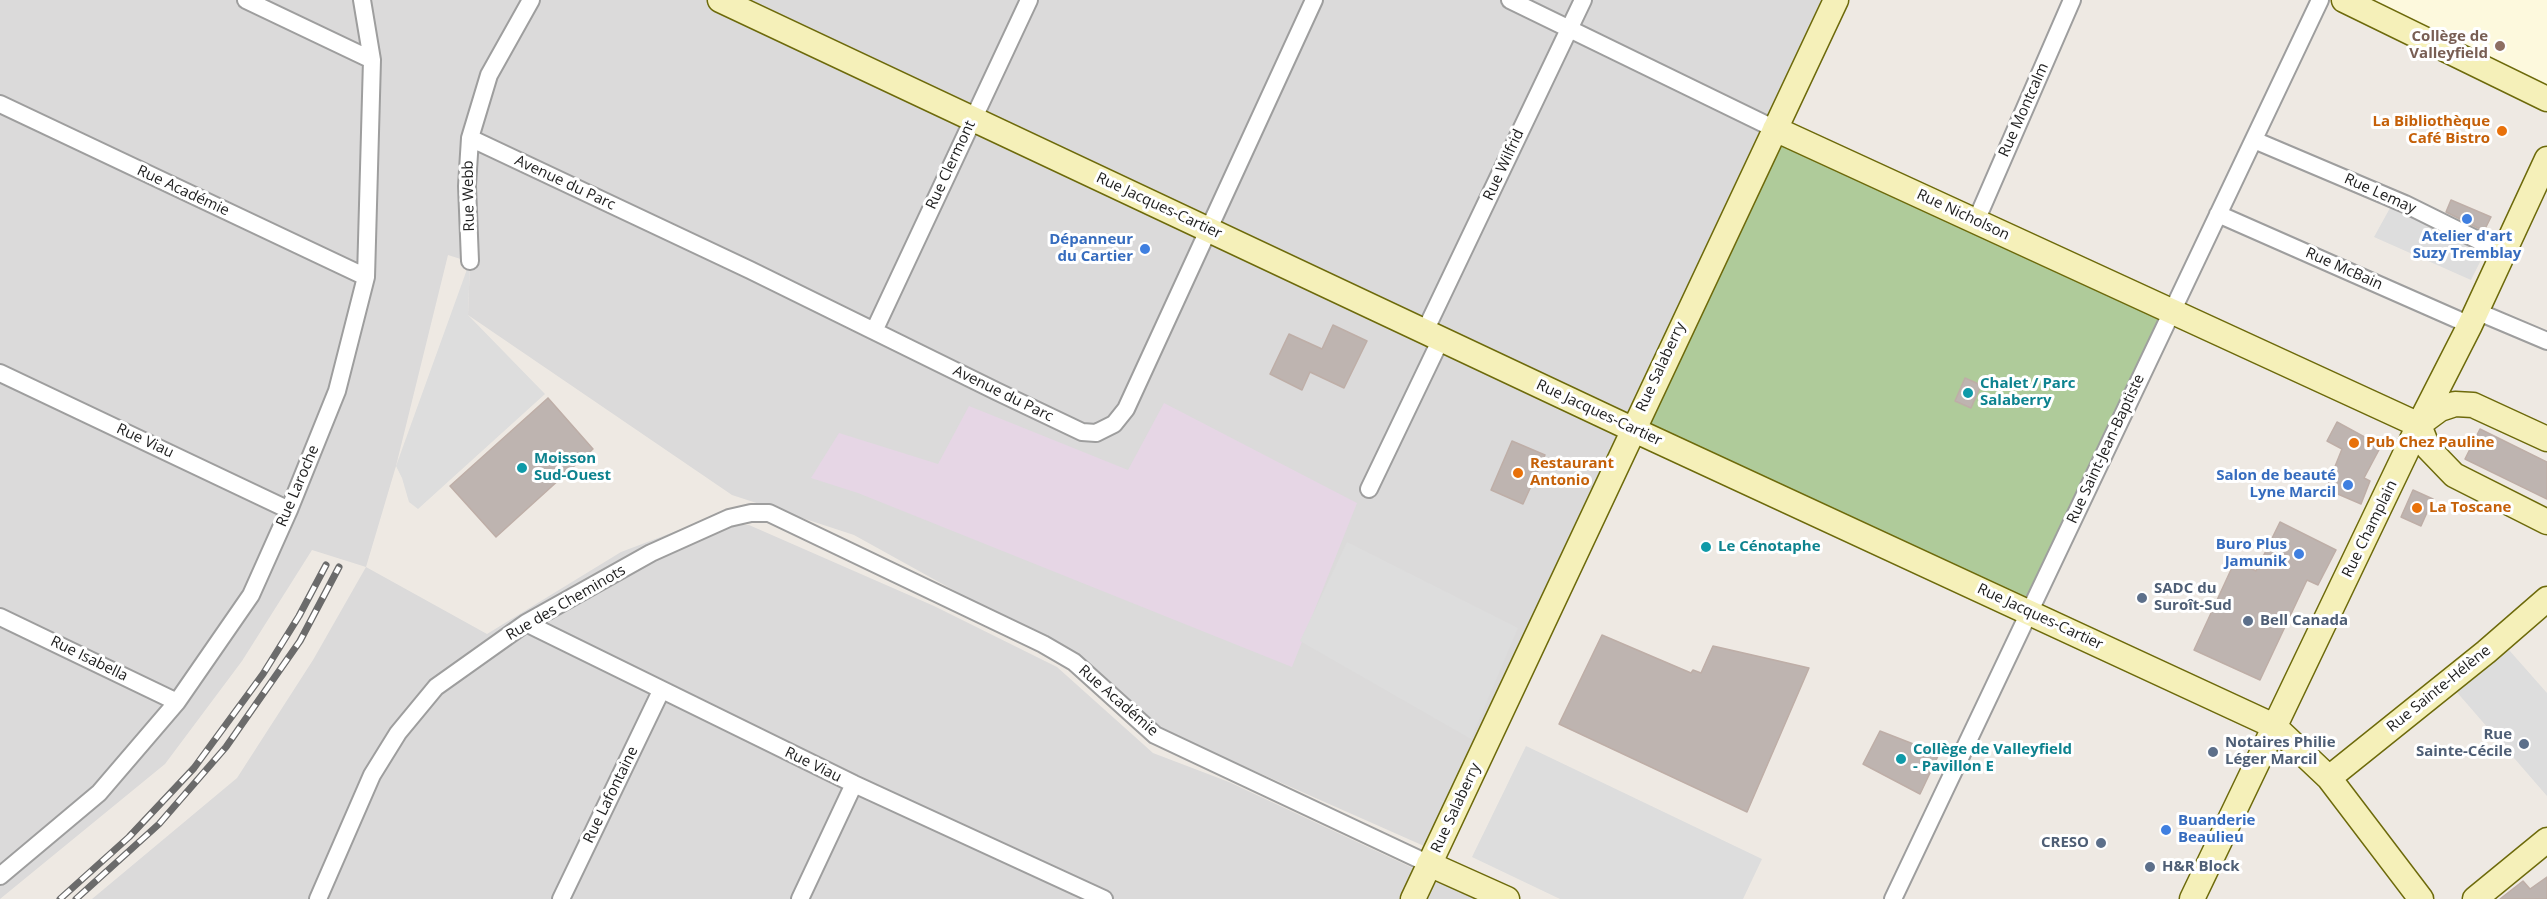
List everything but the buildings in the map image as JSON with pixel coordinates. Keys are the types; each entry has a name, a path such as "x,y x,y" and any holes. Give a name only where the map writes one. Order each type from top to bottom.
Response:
{"street":[{"path":"246,0 372,60"},
{"name":"Rue Laroche","path":"0,876 99,793 177,702 251,595 290,510 337,391 366,277 372,60 362,0"},
{"name":"Rue Webb","path":"470,261 467,186 470,138 489,75 531,0"},
{"name":"Rue Jacques-Cartier","path":"720,0 1632,429 2274,726 2329,778 2421,899"},
{"name":"Rue Clermont","path":"874,331 1029,0"},
{"name":"Avenue du Parc","path":"470,138 1082,432 1096,433 1114,424 1126,409 1314,0"},
{"name":"Rue Nicholson","path":"1510,0 1775,129 2419,424"},
{"name":"Rue Wilfrid","path":"1369,489 1433,335 1583,0"},
{"name":"Rue Salaberry","path":"1413,899 1632,429 1836,0"},
{"name":"Rue Montcalm","path":"1976,221 2072,0"},
{"name":"Rue Saint-Jean-Baptiste","path":"1893,899 2320,0"},
{"path":"2344,0 2547,99"},
{"name":"Rue Académie","path":"0,104 366,277"},
{"name":"Rue Lemay","path":"2254,140 2405,204 2504,253"},
{"name":"Rue Champlain","path":"2192,899 2419,424 2473,318 2547,159"},
{"name":"Rue McBain","path":"2218,214 2473,318 2547,341"},
{"name":"Rue Viau","path":"0,373 290,510"},
{"path":"2547,439 2473,405 2447,406 2419,424 2428,448 2454,475 2547,522"},
{"name":"Rue Académie","path":"729,518 751,513 769,513 1043,644 1074,662 1155,735 1507,899"},
{"name":"Rue des Cheminots","path":"318,899 372,775 398,733 436,687 526,623 651,554 729,518"},
{"name":"Rue Sainte-Hélène","path":"2329,778 2487,652 2547,599"},
{"name":"Rue Isabella","path":"0,617 177,702"},
{"name":"Rue Viau","path":"526,623 854,784 1104,899"},
{"name":"Rue Lafontaine","path":"561,899 661,691"},
{"path":"800,899 854,784"},
{"path":"2475,899 2547,840"}],"shaded area":[{"path":"0,0 1825,0 1424,846 1153,726 993,612 854,535 732,495 468,315 470,262 448,255 396,466 366,567 312,550 242,661 165,764 0,899"},
{"name":"Collège de Valleyfield","path":"2358,0 2547,0 2547,92"},
{"path":"2390,208 2485,252 2471,280 2374,237"},
{"path":"470,261 468,315 545,394 418,509 409,502 396,466"},
{"path":"1164,403 1357,503 1292,667 858,493 811,478 839,433 938,464 969,406 1128,470"},
{"path":"695,524 749,525 934,606 1057,667 1153,753 1229,782 1479,899 92,899 237,778 313,660 366,567 487,634 621,552"},
{"path":"1347,542 1518,628 1471,739 1300,641"},
{"name":"Rue Sainte-Cécile","path":"2509,650 2547,693 2547,796 2455,690"},
{"path":"1526,746 1762,859 1743,899 1560,899 1472,857"}],"green space":[{"path":"1775,129 2172,311 2029,612 1632,429"}],"railway":[{"path":"60,899 129,837 194,768 263,674 299,616 326,565"},
{"path":"76,899 159,824 226,747 300,641 339,567"}],"place":[{"name":"Collège de Valleyfield","path":"2500,46"},
{"name":"La Bibliothèque Café Bistro","path":"2502,131"},
{"name":"Atelier d'art Suzy Tremblay","path":"2467,219"},
{"name":"Dépanneur du Cartier","path":"1145,249"},
{"name":"Chalet / Parc Salaberry","path":"1968,393"},
{"name":"Pub Chez Pauline","path":"2354,443"},
{"name":"Moisson Sud-Ouest","path":"522,468"},
{"name":"Restaurant Antonio","path":"1518,473"},
{"name":"Salon de beauté Lyne Marcil","path":"2348,485"},
{"name":"La Toscane","path":"2417,508"},
{"name":"Le Cénotaphe","path":"1706,547"},
{"name":"Buro Plus Jamunik","path":"2299,554"},
{"name":"SADC du Suroît-Sud","path":"2142,598"},
{"name":"Bell Canada","path":"2248,621"},
{"name":"Rue Sainte-Cécile","path":"2524,744"},
{"name":"Notaires Philie Léger Marcil","path":"2213,752"},
{"name":"Collège de Valleyfield - Pavillon E","path":"1901,759"},
{"name":"Buanderie Beaulieu","path":"2166,830"},
{"name":"CRESO","path":"2101,843"},
{"name":"H&R Block","path":"2150,867"}]}
